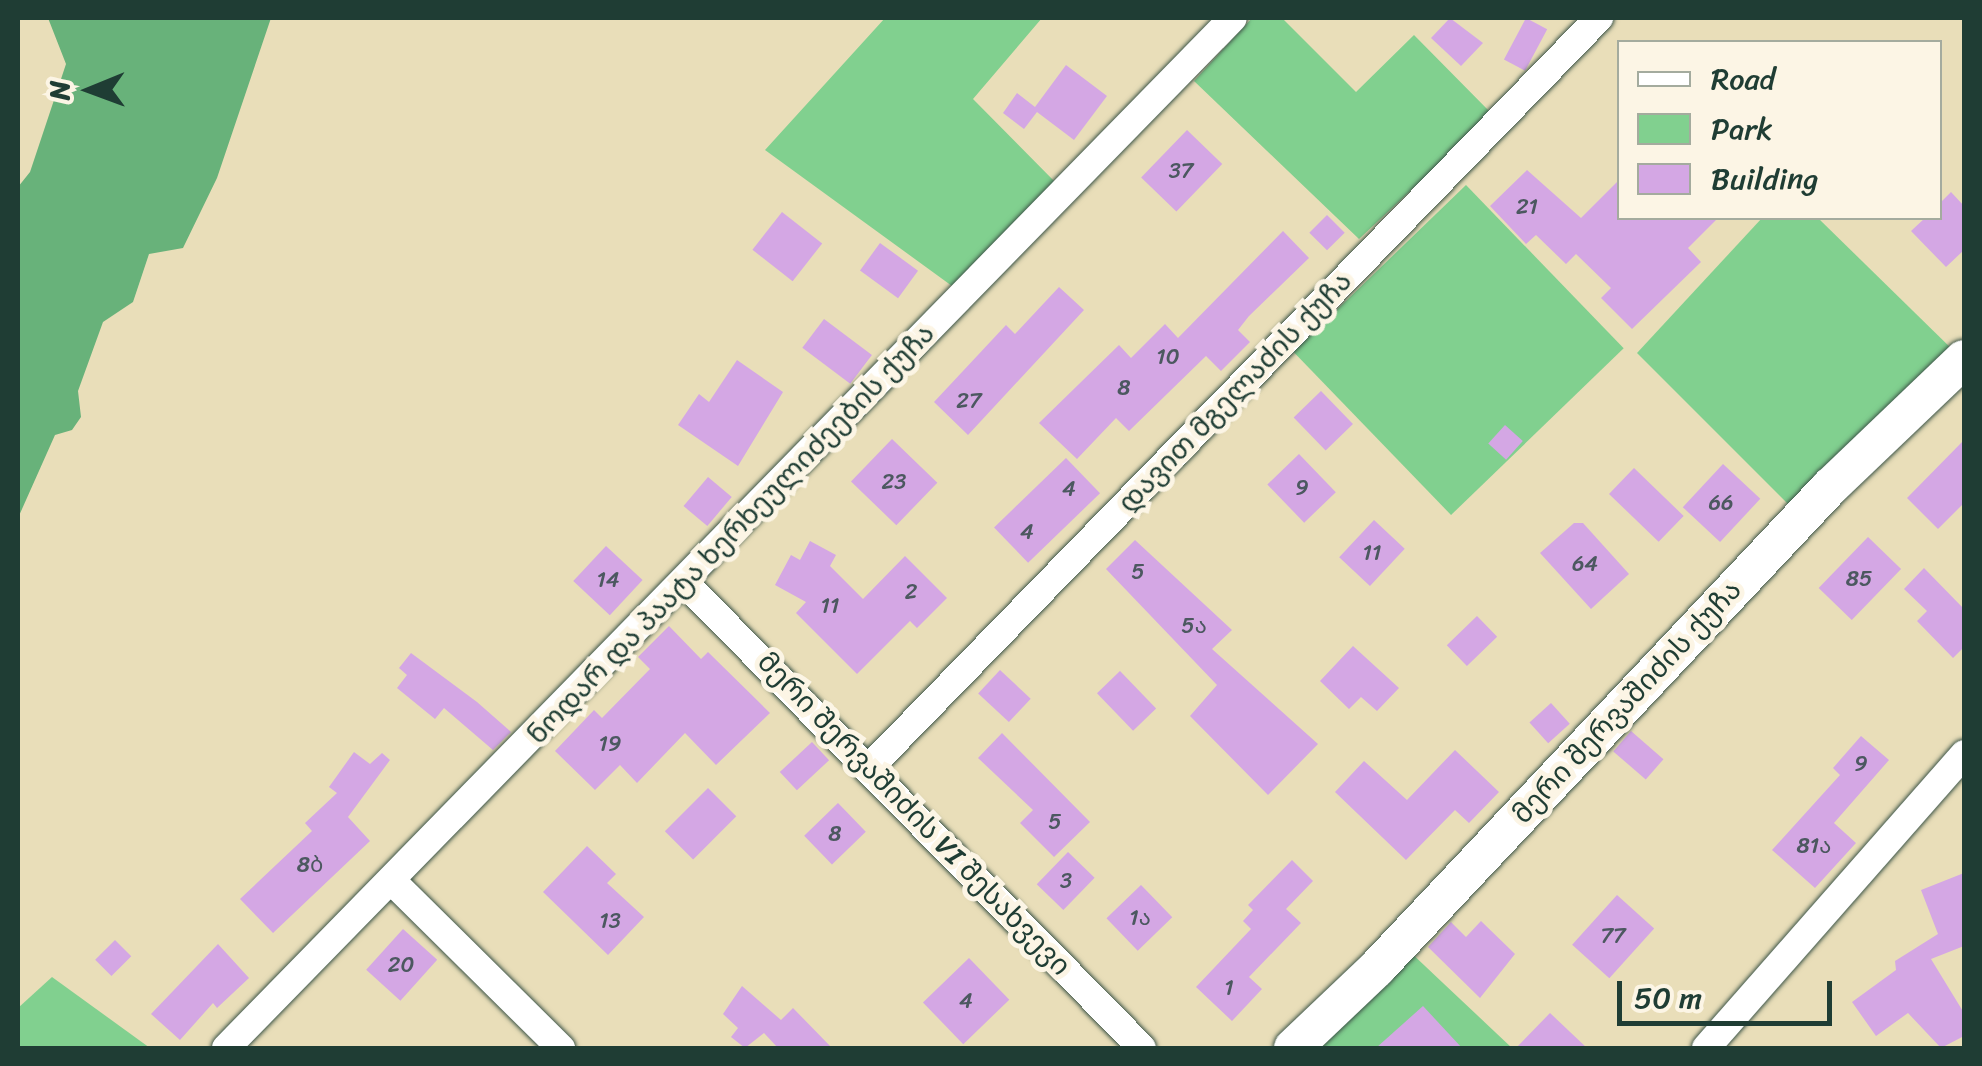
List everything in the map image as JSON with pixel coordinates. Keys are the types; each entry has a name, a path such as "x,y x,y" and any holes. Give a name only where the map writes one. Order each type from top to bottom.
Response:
{"street":[{"name":"ნოდარ და პაატა ხერხეულიძეების ქუჩა","path":"226,1048 1233,18"},
{"name":"დავით მგელაძის ქუჩა","path":"871,766 1600,18"},
{"name":"მერი შერვაშიძის ქუჩა","path":"1292,1048 1377,968 1830,486 1964,359"},
{"name":"მერი შერვაშიძის VI შესახვევი","path":"684,582 871,766 1142,1048"},
{"path":"1706,1048 1964,754"},
{"path":"392,881 561,1048"}],"green space":[{"path":"48,18 271,18 217,178 183,248 149,254 133,302 103,322 78,391 81,417 72,430 55,435 18,518 18,187 30,172 66,64"},
{"path":"885,18 1042,18 973,99 1057,184 952,286 765,150"},
{"path":"1252,18 1282,18 1356,92 1414,35 1492,114 1359,239 1194,81"},
{"path":"1466,185 1624,348 1451,515 1293,352"},
{"path":"1760,220 1820,220 1957,354 1794,510 1637,353"},
{"path":"1408,950 1512,1048 1306,1048"},
{"path":"52,977 150,1048 18,1048 18,1008"}],"building":[{"path":"1450,18 1483,43 1461,66 1431,38"},
{"path":"1526,18 1547,29 1525,71 1504,59"},
{"path":"1066,65 1107,96 1074,140 1037,112 1024,129 1003,113 1017,93 1035,107"},
{"path":"1187,130 1222,164 1176,212 1141,177"},
{"path":"1527,170 1581,218 1617,182 1617,220 1716,220 1688,248 1701,262 1632,329 1601,298 1611,288 1576,254 1566,264 1536,235 1526,244 1490,206"},
{"path":"1951,192 1964,206 1964,250 1946,267 1911,231 1923,220 1942,220 1942,201"},
{"path":"782,212 822,243 793,281 752,250"},
{"path":"1327,215 1345,233 1327,250 1309,233"},
{"path":"1283,231 1309,258 1238,330 1250,342 1221,371 1206,356 1129,431 1116,418 1077,459 1039,423 1119,345 1131,358 1165,324 1178,338"},
{"path":"880,243 918,271 898,298 860,271"},
{"path":"1059,287 1084,310 968,435 934,402 1006,325 1015,334"},
{"path":"824,319 872,355 850,384 802,348"},
{"path":"737,360 783,392 738,466 678,425 699,394 709,402"},
{"path":"1321,391 1353,424 1326,450 1294,417"},
{"path":"1505,425 1523,441 1506,460 1488,444"},
{"path":"892,439 937,483 896,525 851,481"},
{"path":"1964,440 1964,503 1938,529 1907,498"},
{"path":"1299,454 1336,492 1304,523 1267,485"},
{"path":"1066,458 1100,493 1028,563 994,527"},
{"path":"1723,464 1760,499 1720,542 1683,507"},
{"path":"1634,468 1684,516 1659,542 1609,494"},
{"path":"708,477 732,497 707,526 684,506"},
{"path":"1374,520 1405,549 1370,586 1339,557"},
{"path":"1574,523 1583,523 1629,574 1591,609 1540,553"},
{"path":"1868,537 1901,569 1852,620 1819,588"},
{"path":"1135,540 1232,630 1212,649 1318,744 1268,795 1190,716 1217,685 1106,569"},
{"path":"810,541 836,555 830,566 863,599 905,556 947,598 917,628 910,621 857,674 796,613 806,602 775,585 791,555 800,560"},
{"path":"606,546 643,580 610,615 573,581"},
{"path":"1924,568 1964,609 1964,647 1953,658 1917,621 1927,611 1904,589"},
{"path":"1477,616 1497,637 1467,666 1447,645"},
{"path":"669,626 701,659 708,652 770,713 716,765 685,733 637,783 620,765 595,790 555,751 594,710 602,718 650,669 638,657"},
{"path":"1353,646 1399,688 1377,711 1361,697 1349,709 1320,681"},
{"path":"411,653 511,732 493,750 444,708 435,719 397,688 407,675 399,668"},
{"path":"1000,670 1031,699 1009,722 978,693"},
{"path":"1120,671 1156,708 1133,731 1097,693"},
{"path":"1551,703 1570,724 1548,743 1529,722"},
{"path":"1631,731 1663,759 1646,780 1613,751"},
{"path":"1002,733 1090,822 1054,857 1020,823 1033,810 978,758"},
{"path":"1861,736 1889,760 1834,823 1856,843 1815,888 1772,850 1840,775 1833,768"},
{"path":"812,742 829,760 797,790 780,772"},
{"path":"1455,750 1499,792 1469,823 1455,810 1406,860 1335,792 1364,761 1407,800"},
{"path":"354,752 370,764 382,753 390,760 348,817 370,841 273,933 240,899 312,831 305,823 337,793 329,787"},
{"path":"708,788 736,816 693,859 665,831"},
{"path":"838,803 866,832 832,864 804,836"},
{"path":"587,846 616,874 607,883 644,917 608,955 543,892"},
{"path":"1068,852 1095,878 1063,910 1037,884"},
{"path":"1292,860 1313,881 1286,909 1301,923 1249,977 1262,989 1232,1021 1196,987 1251,929 1243,921 1253,910 1248,905"},
{"path":"1964,873 1964,946 1931,959 1964,1013 1964,1036 1941,1048 1908,1013 1876,1036 1852,1002 1896,970 1895,961 1938,934 1921,890"},
{"path":"1141,885 1172,917 1138,951 1106,918"},
{"path":"1617,895 1654,928 1609,978 1572,945"},
{"path":"1481,921 1515,954 1480,998 1428,947 1451,922 1466,937"},
{"path":"403,929 437,960 400,1001 366,970"},
{"path":"115,940 131,956 111,976 95,960"},
{"path":"218,944 249,978 217,1008 213,1003 180,1040 151,1014"},
{"path":"969,958 1009,1000 963,1044 923,1002"},
{"path":"742,986 781,1020 793,1008 832,1048 778,1048 764,1033 745,1048 731,1037 738,1028 723,1014"},
{"path":"1423,1006 1462,1048 1376,1048"},
{"path":"1550,1013 1587,1048 1516,1048"}]}
